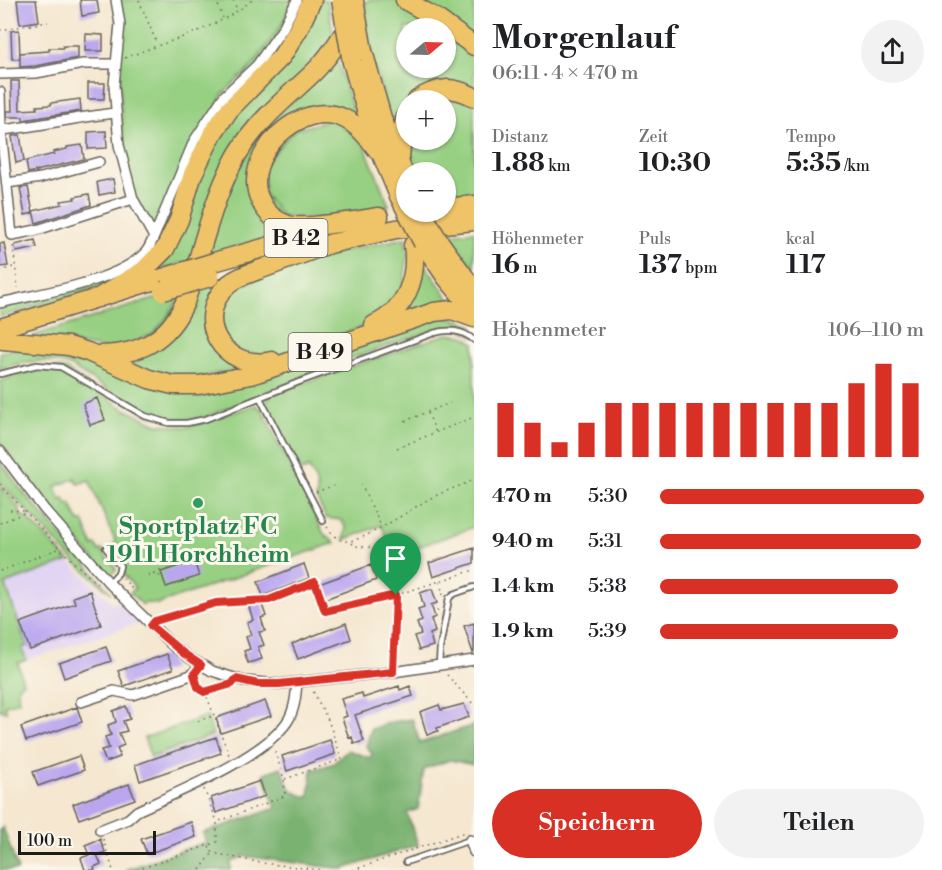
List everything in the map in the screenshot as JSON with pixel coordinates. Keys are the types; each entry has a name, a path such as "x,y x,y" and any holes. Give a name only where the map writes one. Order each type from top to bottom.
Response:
{"highway":[{"path":"98,298 143,271 165,249 179,220 193,174 213,134 229,110 282,56 298,30 312,0"},
{"path":"341,0 358,56 399,162"},
{"path":"354,0 358,56 366,113 396,189"},
{"path":"1,336 61,344 96,355 123,354 143,348 163,334 176,320 185,302 224,181 234,159 264,118 312,74 334,49 352,21 360,0"},
{"path":"405,0 444,23 474,46"},
{"path":"435,90 455,89 474,97"},
{"path":"379,217 307,226 286,224 277,220 262,205 255,186 255,176 261,156 279,136 298,122 316,114 332,114 349,120 380,152"},
{"path":"456,206 474,200"},
{"path":"456,207 474,205"},
{"name":"B 42","path":"1,336 330,229 379,217 396,216"},
{"name":"B 42","path":"212,269 396,229 474,220"},
{"path":"419,222 425,243 446,277 474,311"},
{"path":"419,222 425,243 474,290"},
{"path":"332,243 238,278 224,290 214,308 213,325 218,339 227,351 245,362 268,362 380,322 398,309 407,295 425,243"},
{"name":"B 42","path":"1,336 98,298 166,283"},
{"name":"B 49","path":"96,355 155,381 173,385 199,385 251,375 434,312 452,310 474,318"}],"street":[{"path":"116,0 120,24 113,62 119,146 133,199 154,237"},
{"path":"0,303 47,293 120,270 146,252 194,141 224,96 257,65 283,28 297,0"},
{"path":"0,74 36,73 83,64 113,62"},
{"path":"0,92 1,130 12,235 37,230 133,199"},
{"path":"1,130 116,113"},
{"path":"7,183 41,178 99,162"},
{"path":"0,451 44,508 121,596 151,626 201,665 236,679 266,684 393,672 474,660"},
{"path":"81,702 114,691 133,695 194,674 201,665"},
{"path":"100,830 128,819 137,811 201,781 271,740 288,721 295,700 297,682"},
{"path":"469,836 474,852"}],"lane":[{"path":"0,374 37,364 61,367 145,416 178,424 206,419 299,381 434,333 447,330 460,332 474,340"},
{"path":"260,398 323,521"},
{"path":"106,548 119,563 118,572 109,583"},
{"path":"439,665 448,598 474,587"},
{"path":"194,674 198,687 204,692 232,684 236,679"},
{"path":"406,862 469,836"}],"path":[{"path":"139,0 158,45"},
{"path":"216,0 224,18"},
{"path":"233,0 237,11"},
{"path":"113,62 224,18 252,0"},
{"path":"0,30 48,22"},
{"path":"12,235 20,298"},
{"path":"0,271 16,266"},
{"path":"405,421 450,403"},
{"path":"428,412 436,433"},
{"path":"397,448 474,417"},
{"path":"323,521 338,539 351,541 434,497 474,480"},
{"path":"0,484 60,549 114,597 121,596 132,589 118,572"},
{"path":"309,494 338,484"},
{"path":"361,484 381,527"},
{"path":"10,510 25,511"},
{"path":"0,523 25,511"},
{"path":"351,541 354,546 378,548 396,595 393,672"},
{"path":"0,571 60,549"},
{"path":"148,575 165,569"},
{"path":"151,626 155,621 216,603 269,600 315,582 325,611 396,595 474,570"},
{"path":"153,574 160,576"},
{"path":"314,597 320,595"},
{"path":"432,609 436,608 438,615 441,615"},
{"path":"439,665 474,705"},
{"path":"284,779 342,759 328,720 308,680"},
{"path":"207,697 228,753"},
{"path":"198,721 213,716"},
{"path":"217,822 285,796 284,779 276,755"},
{"path":"137,870 217,842 217,822 206,794"},
{"path":"100,830 113,870"},
{"path":"352,870 469,836"},
{"path":"209,846 213,853 262,863 321,870"},
{"path":"200,870 213,853"}],"shaded area":[{"path":"69,561 114,604 117,601 139,623 26,660 22,648 26,647 5,584"}],"green space":[{"path":"116,0 294,0 280,27 255,63 222,95 154,231 134,195 123,147"},
{"path":"300,0 308,0 292,32 235,97 159,250 105,285 0,317 0,306 50,296 143,258 190,151"},
{"path":"318,0 327,0 335,44 263,112 193,261 150,272 210,146"},
{"path":"367,0 397,0 427,18 396,18 396,78 456,78 456,38 474,52 474,92 456,94 456,90 396,90 396,138 373,63 363,9"},
{"path":"412,0 474,0 474,41 456,29 456,18 439,18"},
{"path":"336,54 357,121 317,109 249,176 294,230 205,257 219,210 247,149"},
{"path":"456,99 474,102 474,195 456,197 456,162 411,162 408,150 456,150"},
{"path":"333,119 363,142 389,206 327,219 279,217 267,206 262,167 294,130"},
{"path":"474,231 474,270 448,234"},
{"path":"405,238 408,254 402,293 370,324 274,358 230,349 217,323 226,293 279,267"},
{"path":"419,257 455,307 412,315 399,313"},
{"path":"234,275 208,317 249,367 177,382 115,359 132,356 194,289"},
{"path":"183,293 156,333 113,350 32,336 161,297"},
{"path":"442,315 470,324 474,328 474,337 458,329 440,328 349,359 205,417 181,420 166,419 143,412 70,366 52,362 35,362 0,369 0,352 16,349 56,348 184,390"},
{"path":"447,334 464,336 474,343 474,527 395,555 381,525 344,540 346,528 341,520 326,518 316,497 317,486 313,474 309,468 301,471 296,465 265,407 267,400 272,394"},
{"path":"44,367 65,369 126,410 157,424 188,427 255,405 262,409 324,534 335,543 158,604 143,605 130,593 135,588 123,573 122,561 110,547 116,543 89,480 78,484 75,478 55,487 61,500 64,498 67,505 70,503 79,522 83,521 93,546 96,545 107,559 113,562 116,570 111,574 105,572 39,497 0,442 1,381"},
{"path":"0,461 23,492 111,593 76,563 0,482"},
{"path":"0,486 19,508 21,516 26,517 69,561 5,584 27,646 22,648 26,660 18,663 23,683 19,685 19,701 5,705 6,712 0,710"},
{"path":"207,716 213,735 151,757 144,738"},
{"path":"412,719 420,743 474,725 474,765 450,760 424,769 418,809 407,813 418,845 343,869 244,856 231,862 231,870 125,870 206,842 203,833 276,808 263,774 281,767 290,787 297,793 309,797 312,770 332,764 348,750 370,758 372,754 366,746 371,729 391,722"},
{"path":"3,827 18,870 0,870 0,830"}],"building":[{"path":"17,0 36,0 39,21 20,24"},
{"path":"80,0 97,0 99,13 82,16"},
{"path":"19,30 20,59 12,59 11,31"},
{"path":"86,34 103,35 103,51 85,51"},
{"path":"63,46 78,46 78,58 20,67 20,53 49,51 49,48 63,48"},
{"path":"11,81 19,81 20,110 37,109 37,106 80,99 81,111 23,120 23,117 7,117 7,111 12,111"},
{"path":"88,83 105,83 104,99 88,99"},
{"path":"106,131 107,148 88,149 88,132"},
{"path":"20,135 24,161 16,163 12,136"},
{"path":"82,145 84,159 28,173 26,161 54,154 53,152 67,149 67,147"},
{"path":"113,179 115,192 99,195 97,182"},
{"path":"28,187 33,213 25,215 20,188"},
{"path":"89,194 91,205 36,223 33,211"},
{"path":"35,240 37,248 16,252 15,245"},
{"path":"4,243 8,266 0,267 0,244"},
{"path":"97,398 105,420 90,425 83,404"},
{"path":"474,548 474,563 433,577 429,563"},
{"path":"194,561 199,576 166,587 161,572"},
{"path":"304,564 309,578 263,596 258,582"},
{"path":"371,565 376,580 325,599 319,584"},
{"path":"432,589 437,603 431,605 435,617 431,619 435,632 430,634 433,646 419,650 414,636 421,634 417,623 422,621 418,609 424,607 420,593"},
{"path":"90,591 101,625 30,650 20,623 75,603 73,597"},
{"path":"261,602 266,616 261,618 265,631 259,632 264,645 258,647 262,659 248,663 244,651 250,649 246,637 251,635 247,622 253,620 249,607"},
{"path":"346,623 351,639 298,659 292,644"},
{"path":"474,623 474,652 473,653 464,626"},
{"path":"106,647 111,661 64,678 59,663"},
{"path":"167,654 173,669 124,686 118,671"},
{"path":"399,686 400,690 410,686 413,696 355,715 364,741 354,744 352,737 349,738 342,718 347,716 341,699 362,693 363,698"},
{"path":"265,701 271,716 221,733 216,718"},
{"path":"464,704 469,717 437,728 438,731 427,735 420,712 439,705 441,710"},
{"path":"126,706 130,719 123,721 127,731 119,733 124,745 117,748 120,757 106,762 101,750 109,748 105,737 111,735 108,725 116,722 113,711"},
{"path":"77,707 82,722 26,741 21,727"},
{"path":"216,737 221,753 140,781 135,765"},
{"path":"330,740 335,754 287,771 282,756"},
{"path":"79,756 84,770 38,786 33,772"},
{"path":"260,781 265,796 216,813 211,798"},
{"path":"129,784 135,799 79,819 73,804"},
{"path":"191,822 196,837 147,854 141,839"},
{"path":"100,839 105,852 97,855 101,864 94,867 95,870 85,870 81,858 89,855 85,845"}],"place":[{"name":"Sportplatz FC 1911 Horchheim","path":"198,503"}],"route":[{"path":"315,582 325,611 396,595 393,672 279,684 258,684 236,679 232,684 204,692 198,687 194,674 201,665 151,626 155,621 216,603 269,600 315,582"}]}
